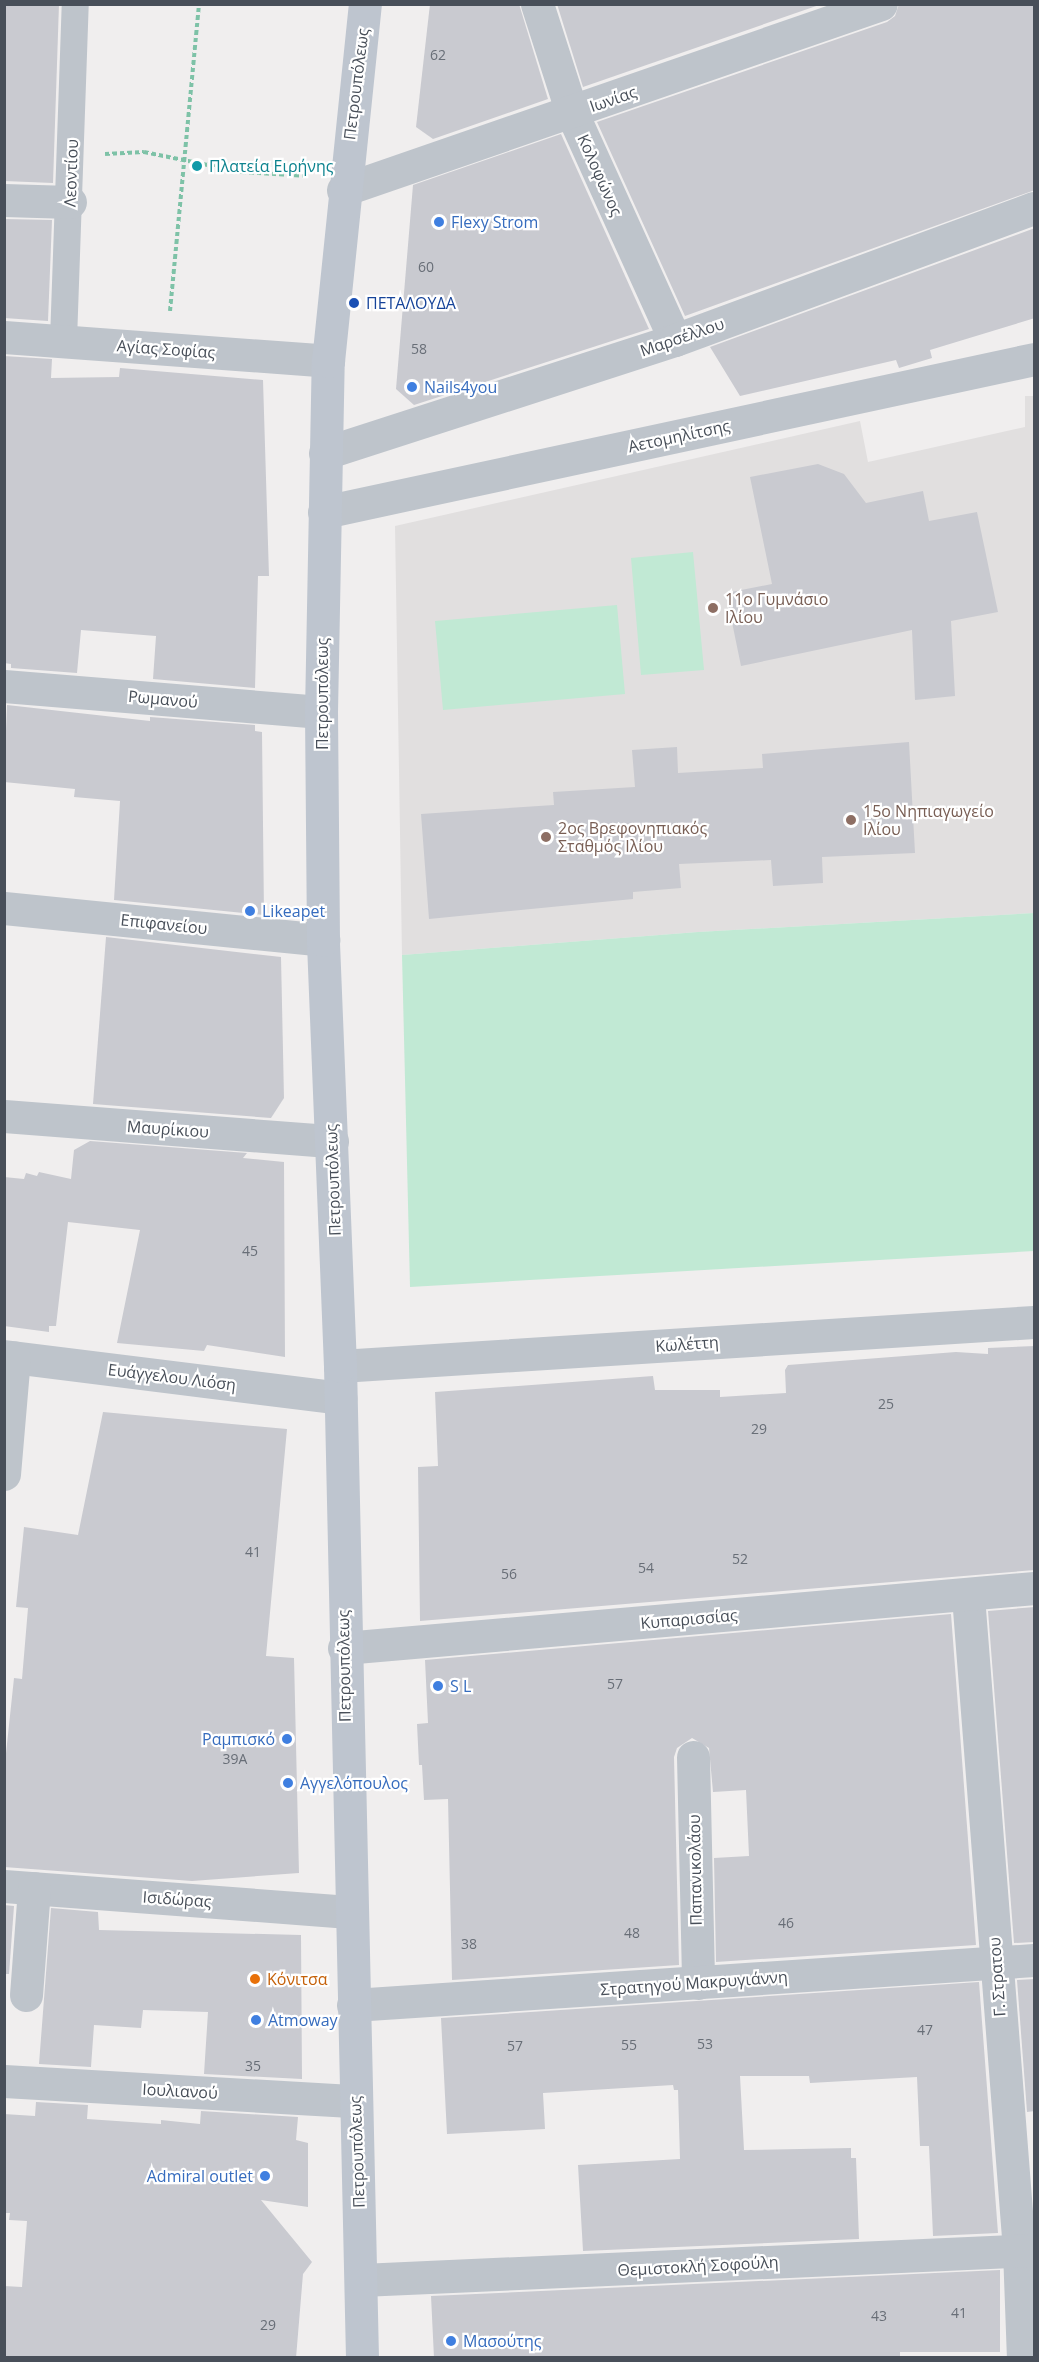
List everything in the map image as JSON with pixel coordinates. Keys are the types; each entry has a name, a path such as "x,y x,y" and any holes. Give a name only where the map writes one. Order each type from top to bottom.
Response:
{"main road":[{"name":"Πετρουπόλεως","path":"362,2358 349,1912 340,1366 323,940 321,712 328,361 344,184 365,4"}],"street":[{"name":"Λεοντίου","path":"63,340 72,156 75,4"},
{"name":"Κολοφώνος","path":"537,4 572,113 675,340"},
{"name":"Ιωνίας","path":"344,184 572,113 881,4"},
{"path":"4,200 70,202"},
{"name":"Μαρσέλλου","path":"325,453 675,340 1035,208"},
{"name":"Αγίας Σοφίας","path":"4,337 328,361"},
{"name":"Αετομηλίτσης","path":"324,512 1035,359"},
{"name":"Ρωμανού","path":"4,686 321,712"},
{"name":"Επιφανείου","path":"4,908 323,940"},
{"name":"Μαυρίκιου","path":"4,1116 332,1141"},
{"name":"Κωλέττη","path":"340,1366 1035,1322"},
{"path":"4,1474 9,1357"},
{"name":"Ευάγγελου Λιόση","path":"9,1357 340,1398"},
{"name":"Κυπαρισσίας","path":"344,1648 968,1596 1035,1588"},
{"name":"Γ. Στρατου","path":"968,1596 996,1963 1027,2250 1023,2358"},
{"name":"Παπανικολάου","path":"693,1757 698,1983"},
{"path":"19,1887 26,1995"},
{"name":"Ισιδώρας","path":"19,1887 349,1912"},
{"name":"Στρατηγού Μακρυγιάννη","path":"353,2005 1035,1960"},
{"name":"Ιουλιανού","path":"4,2081 355,2101"},
{"name":"Θεμιστοκλή Σοφούλη","path":"361,2280 1027,2250"}],"path":[{"path":"168,349 199,4"},
{"path":"72,156 144,152 242,172 344,184"}],"shaded area":[{"path":"1025,396 1034,396 1034,913 698,932 402,955 395,526 860,421 868,462 1025,427"}],"green space":[{"path":"693,552 704,670 641,675 631,558"},
{"path":"617,605 625,694 443,710 435,621"},
{"path":"1034,913 1034,1251 410,1287 402,955 698,932"}],"building":[{"path":"4,4 59,4 53,183 4,181"},
{"path":"430,4 519,4 548,99 433,139 416,127"},
{"path":"557,4 822,4 583,87"},
{"path":"899,4 1035,4 1035,190 685,316 597,122 887,22 895,16"},
{"path":"561,134 649,329 414,405 396,389 413,185"},
{"path":"4,219 52,220 48,321 4,318"},
{"path":"1035,228 1035,318 930,350 932,358 899,368 896,360 740,396 710,347"},
{"path":"4,356 52,359 51,378 119,377 120,368 263,380 269,576 258,576 255,688 153,679 156,636 81,630 77,673 11,668 11,664 4,663"},
{"path":"818,464 844,474 866,503 923,491 929,521 977,512 998,612 951,621 955,696 915,700 912,630 741,666 726,593 772,584 750,477"},
{"path":"7,705 150,721 150,717 255,725 255,731 262,732 264,915 114,900 120,801 74,797 75,789 4,782"},
{"path":"909,742 915,853 822,857 823,883 773,886 771,860 679,864 681,888 633,892 633,899 429,919 421,814 554,805 553,792 635,787 632,750 677,747 678,773 763,768 762,754"},
{"path":"106,937 281,957 284,1098 271,1118 93,1104"},
{"path":"90,1141 247,1153 243,1158 284,1162 285,1357 207,1345 204,1351 117,1343 140,1230 68,1222 56,1326 49,1326 49,1332 4,1326 4,1177 24,1179 26,1173 37,1176 39,1172 71,1179 74,1150"},
{"path":"1035,1346 1035,1570 420,1621 418,1467 438,1466 435,1392 653,1376 655,1390 720,1390 720,1397 786,1393 785,1370 788,1365 956,1352 988,1354 988,1348"},
{"path":"103,1412 287,1429 266,1656 294,1658 299,1873 192,1881 4,1867 4,1772 14,1678 22,1679 28,1608 16,1607 24,1527 78,1535"},
{"path":"1035,1607 1035,1942 1014,1943 988,1611"},
{"path":"951,1614 976,1945 716,1962 714,1858 749,1856 746,1790 713,1792 709,1748 692,1738 677,1748 674,1757 679,1965 452,1980 448,1799 424,1800 422,1765 419,1765 417,1724 428,1723 425,1660"},
{"path":"4,1905 14,1906 9,1974 4,1974"},
{"path":"51,1908 98,1912 99,1930 301,1935 302,2079 204,2074 208,2012 143,2010 141,2028 94,2025 91,2067 39,2064"},
{"path":"1035,1979 1035,2111 1027,2112 1017,1980"},
{"path":"979,1982 998,2233 933,2236 929,2146 920,2146 917,2077 810,2083 809,2076 740,2076 744,2150 851,2148 851,2158 856,2158 859,2239 583,2251 578,2165 680,2159 678,2090 674,2090 673,2085 543,2093 545,2129 447,2134 441,2018"},
{"path":"36,2102 88,2105 87,2119 161,2124 161,2120 200,2124 201,2111 298,2117 296,2140 308,2143 308,2207 261,2200 312,2262 303,2274 296,2358 4,2358 4,2286 22,2287 27,2221 9,2220 10,2213 4,2213 4,2114 35,2116"},
{"path":"1000,2270 1000,2352 900,2352 900,2358 434,2358 431,2296"}],"place":[{"name":"Πλατεία Ειρήνης","path":"197,166"},
{"name":"Flexy Strom","path":"439,222"},
{"name":"ΠΕΤΑΛΟΥΔΑ","path":"354,303"},
{"name":"Nails4you","path":"412,387"},
{"name":"11ο Γυμνάσιο Ιλίου","path":"713,608"},
{"name":"15ο Νηπιαγωγείο Ιλίου","path":"851,820"},
{"name":"2ος Βρεφονηπιακός Σταθμός Ιλίου","path":"546,837"},
{"name":"Likeapet","path":"250,911"},
{"name":"S L","path":"438,1686"},
{"name":"Ραμπισκό","path":"287,1739"},
{"name":"Αγγελόπουλος","path":"288,1783"},
{"name":"Κόνιτσα","path":"255,1979"},
{"name":"Atmoway","path":"256,2020"},
{"name":"Admiral outlet","path":"265,2176"},
{"name":"Μασούτης","path":"451,2341"}]}
